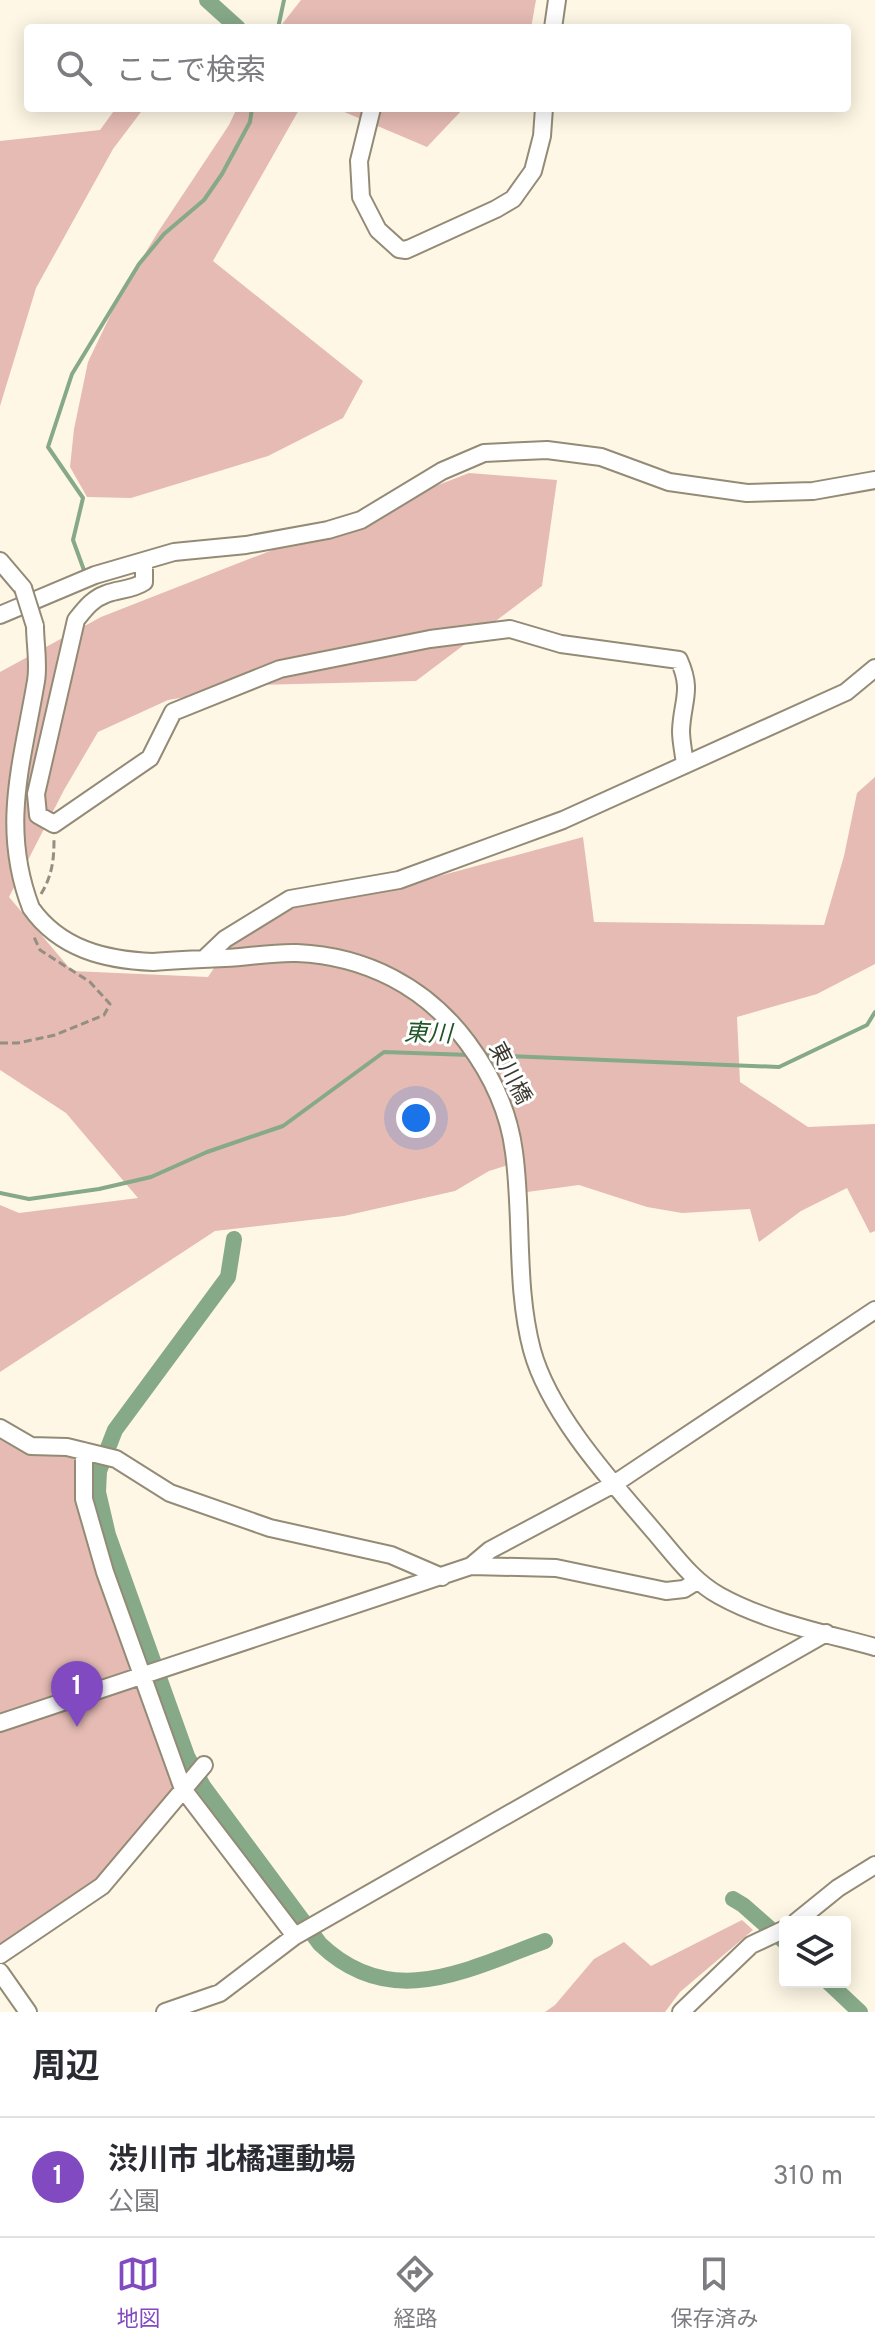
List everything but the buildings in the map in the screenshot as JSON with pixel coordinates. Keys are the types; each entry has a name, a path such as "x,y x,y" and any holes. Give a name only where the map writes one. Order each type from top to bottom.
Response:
{"street":[{"path":"554,24 557,0"},
{"path":"371,112 359,161 361,197 378,230 399,249 406,250 513,199 533,171 542,136 544,112"},
{"path":"0,615 95,575 174,552 246,545 328,530 361,520 442,471 484,453 547,450 601,457 669,482 747,493 813,491 875,480"},
{"name":"東川橋","path":"0,561 23,588 35,626 37,679 7,783 3,819 9,871 32,910 54,933 77,948 102,956 153,962 296,953 327,956 363,965 398,981 443,1012 460,1032 491,1081 509,1124 517,1176 526,1323 544,1382 566,1420 614,1484 697,1581 746,1608 875,1647"},
{"path":"144,561 144,582 137,587 105,594 89,604 76,620 36,794 38,815 54,824 150,758 173,712 280,669 430,639 510,629 561,644 679,660 685,672 688,692 681,732 685,765"},
{"path":"205,958 225,939 290,899 399,880 563,820 846,692 875,668"},
{"path":"0,1723 471,1566 490,1550 614,1484 875,1310"},
{"path":"0,1428 31,1446 67,1447 116,1459 170,1493 270,1528 391,1555 442,1577"},
{"path":"88,1451 84,1499 105,1572 183,1789 295,1936"},
{"path":"471,1566 556,1568 666,1591 684,1589 697,1581"},
{"path":"165,2012 220,1993 295,1936 826,1633"},
{"path":"0,1955 102,1886 204,1765"},
{"path":"803,1916 838,1888 875,1865"},
{"path":"681,2012 751,1945 779,1932"},
{"path":"0,1972 28,2012"}],"path":[{"path":"0,1043 18,1043 55,1035 104,1015 110,1004 90,982 40,950 33,937 32,910 49,880 54,859 54,824"}],"shaded area":[{"path":"301,0 536,0 532,24 282,24"},
{"path":"113,112 141,112 113,149 36,288 0,406 0,141 100,130"},
{"path":"235,112 298,112 213,261 363,381 343,418 268,456 131,498 87,497 70,467 74,429 88,362 120,295"},
{"path":"344,112 460,112 427,147"},
{"path":"469,473 557,480 542,586 416,681 256,685 168,700 98,732 9,897 72,971 208,977 236,935 290,903 399,887 583,837 594,922 824,925 844,856 857,793 875,777 875,964 817,994 737,1017 740,1082 808,1127 875,1124 875,1231 870,1233 847,1188 801,1211 759,1242 750,1209 682,1213 647,1207 579,1185 527,1192 518,1121 510,1123 508,1165 489,1171 455,1191 344,1216 215,1231 0,1372 0,1205 19,1213 138,1198 66,1113 0,1070 0,672 101,617"},
{"path":"0,1435 73,1453 80,1459 176,1788 107,1873 0,1949"},
{"path":"742,1920 753,1930 680,1992 665,2012 545,2012 555,2005 594,1959 624,1942 651,1966"}],"waterway":[{"path":"207,0 234,24"},
{"path":"279,24 284,0"},
{"path":"82,574 85,573 73,540 83,498 48,447 72,374 139,264 164,234 204,200 222,174 250,122 251,112"},
{"name":"東川","path":"483,1055 779,1067 867,1025 875,1012"},
{"name":"東川","path":"0,1193 29,1199 99,1189 151,1177 207,1152 283,1126 384,1052 470,1055"},
{"path":"234,1239 228,1277 115,1430 99,1471 98,1492 108,1535 187,1756 203,1786 320,1944 347,1965 374,1976 402,1981 430,1979 458,1973 545,1941"},
{"path":"733,1899 779,1937"},
{"path":"834,1988 860,2012"}],"place":[{"name":"渋川市 北橘運動場","path":"77,1727"}]}
